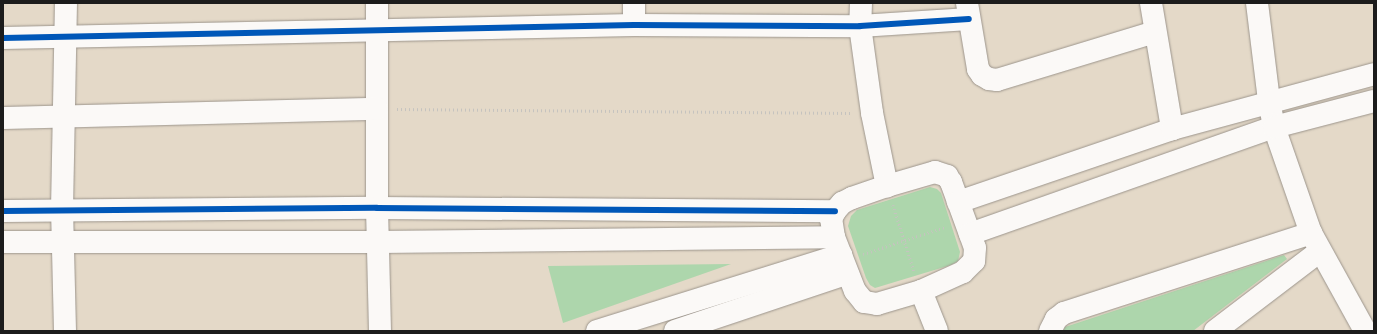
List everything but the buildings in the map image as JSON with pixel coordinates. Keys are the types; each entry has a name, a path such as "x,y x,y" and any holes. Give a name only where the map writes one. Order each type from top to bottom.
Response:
{"street":[{"path":"65,331 62,210 67,37 66,3"},
{"path":"375,331 380,331 377,208 378,3"},
{"path":"634,3 634,25"},
{"path":"861,3 860,26 872,113 887,186"},
{"path":"1151,3 1172,129"},
{"path":"1257,3 1269,101 1274,127 1316,242 1366,331"},
{"path":"3,38 634,25 860,26 968,11 978,69 982,75 989,79 997,80 1155,32"},
{"path":"964,219 1172,129 1269,101 1374,74"},
{"path":"964,219 1274,127 1374,101"},
{"path":"3,118 377,109"},
{"path":"935,172 947,176 951,182 976,255 971,267 964,272 921,291 883,302 864,302 859,297 842,256 831,219 835,211 842,203 887,186 935,172"},
{"path":"3,211 377,208 835,211"},
{"path":"3,242 378,242 842,256"},
{"path":"1050,331 1056,319 1064,314 1316,242"},
{"path":"1215,331 1316,242"},
{"path":"597,331 842,256"},
{"path":"675,331 842,256"},
{"path":"921,291 937,331"}],"path":[{"path":"377,109 872,113"},
{"path":"887,186 921,291"},
{"path":"842,256 904,239 964,219"}],"green space":[{"path":"930,187 937,189 941,193 960,252 958,261 951,265 875,288 870,285 866,278 848,226 851,216 857,210"},
{"path":"1284,255 1287,259 1193,331 1063,331 1065,327"},
{"path":"731,264 563,323 548,266"}],"cycle path":[{"path":"3,38 634,25 860,26 969,19"},
{"path":"3,211 377,208 835,211"}]}
